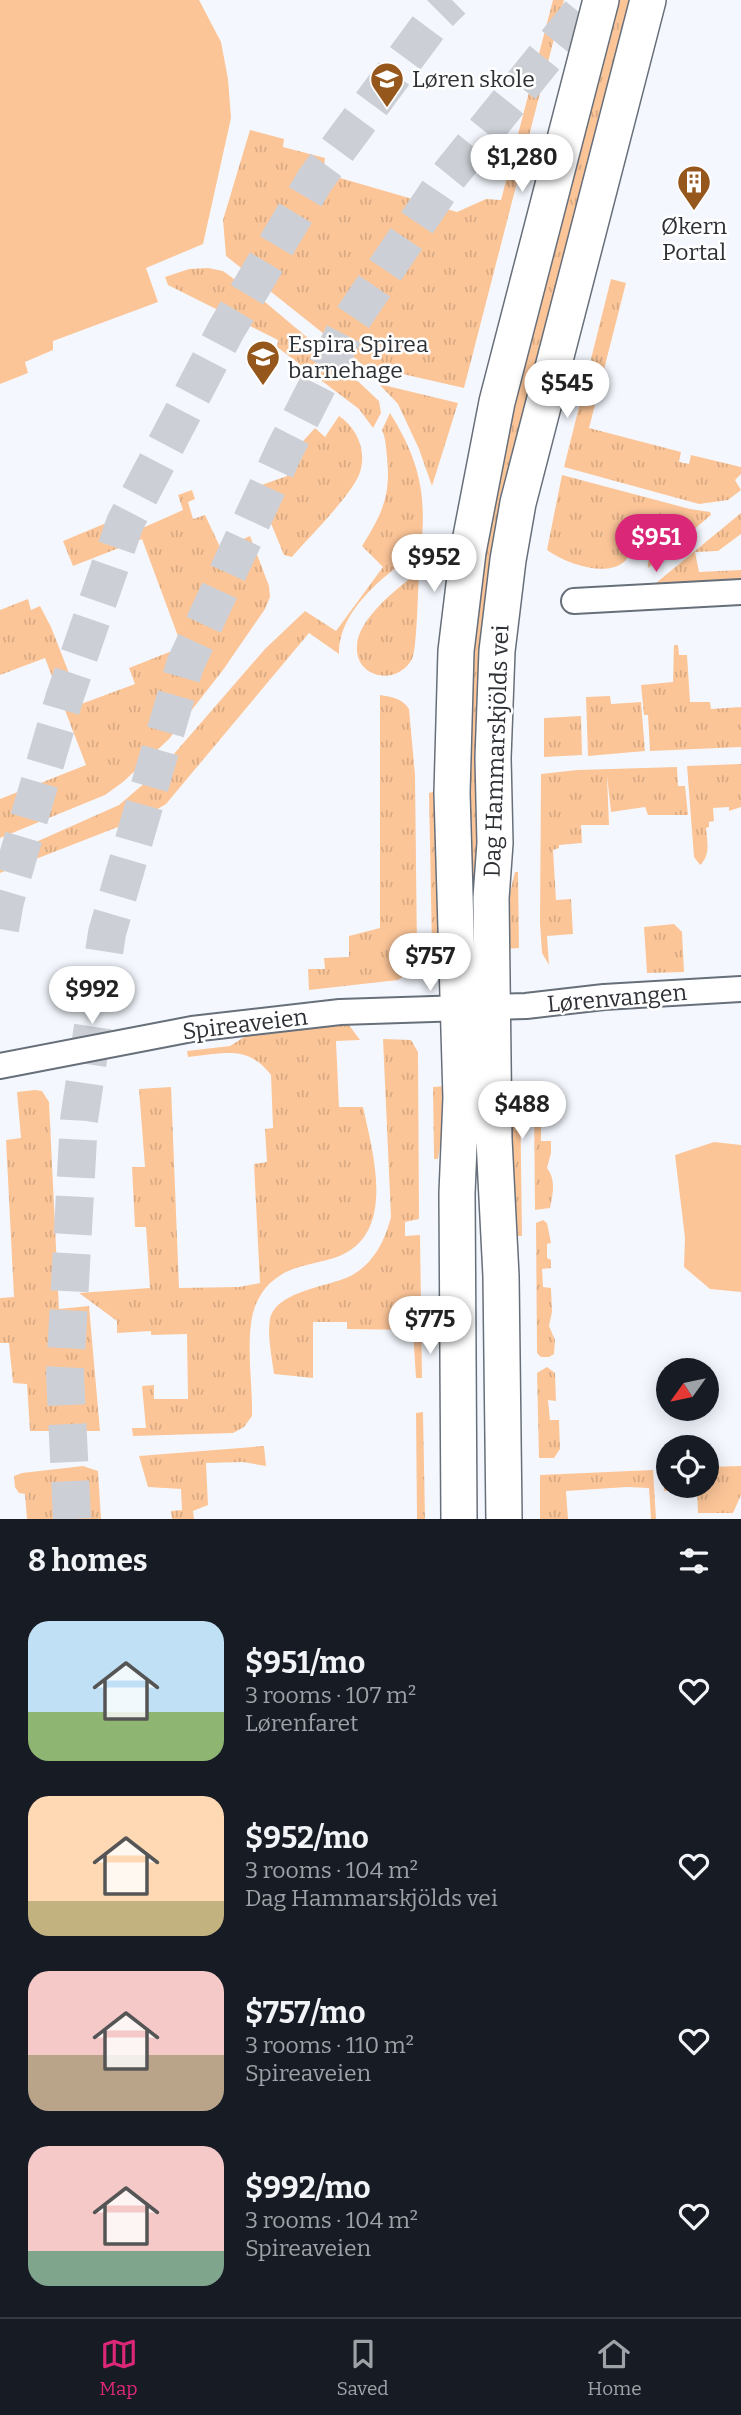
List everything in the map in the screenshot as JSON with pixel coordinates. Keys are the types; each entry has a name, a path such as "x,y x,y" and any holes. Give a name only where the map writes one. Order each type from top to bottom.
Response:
{"main road":[{"name":"Dag Hammarskjölds vei","path":"459,1519 457,1180 461,1098 452,744 456,651 468,552 497,402 601,0"},
{"name":"Dag Hammarskjölds vei","path":"504,1519 501,1276 494,1139 491,927 495,843 494,707 497,651 518,503 648,0"}],"street":[{"path":"574,601 741,592"},
{"name":"Lørenvangen","path":"493,1007 741,989"},
{"name":"Spireaveien","path":"0,1066 192,1029 340,1012 493,1007"}],"green space":[{"path":"0,0 199,0 221,42 228,79 231,118 203,244 146,268 158,302 53,341 53,350 25,362 28,373 0,384"},
{"path":"553,0 564,0 464,388 363,365 226,256 223,220 250,130 284,139 283,147 325,158 323,173 457,212 486,199 501,200"},
{"path":"617,0 630,0 554,293 481,948 469,948 467,725 479,580 507,430"},
{"path":"208,268 223,271 265,302 379,401 381,413 373,428 359,409 277,347 278,340 168,285 165,277 189,269"},
{"path":"611,279 626,283 589,428 681,452 679,462 689,464 691,455 741,467 741,474 735,480 741,490 728,500 699,504 564,467"},
{"path":"379,384 458,403 432,486 419,449 398,404"},
{"path":"390,413 408,446 419,477 423,510 421,548 381,581 356,607 341,637 339,654 309,633 166,804 146,816 0,873 0,858 119,805 160,770 265,649 305,611 336,631 383,567 362,546 384,504 388,471 382,430"},
{"path":"339,416 351,427 359,441 362,456 360,472 340,503 292,557 284,555 256,487 287,476 284,462 315,428 325,437"},
{"path":"562,475 710,512 711,515 648,568 654,538 647,516 631,526 632,545 627,558 618,566 605,569 575,564 547,550"},
{"path":"192,490 195,499 188,502 193,519 205,515 221,549 250,536 269,586 270,597 265,609 223,670 169,739 123,782 105,795 0,838 0,799 86,765 45,658 0,675 0,610 28,599 31,610 40,606 81,704 135,684 129,668 182,647 142,539 73,566 63,541 123,516 129,534 183,510 178,495"},
{"path":"741,513 741,534 718,551 695,552 699,572 741,570 741,582 648,586 656,583"},
{"path":"419,572 412,659 405,668 387,676 369,671 358,656 357,645 364,625 391,594"},
{"path":"674,645 678,645 679,655 687,655 690,702 710,702 711,709 741,707 741,747 650,751 648,715 644,715 641,685 673,682"},
{"path":"380,695 400,700 409,709 415,775 415,968 398,980 309,990 308,969 325,969 324,958 349,957 349,936 380,928"},
{"path":"610,696 611,704 641,702 645,751 588,756 586,697"},
{"path":"581,716 582,755 544,757 544,718"},
{"path":"741,764 741,807 729,811 729,807 713,808 714,821 709,822 709,827 706,828 707,853 700,865 694,857 687,766"},
{"path":"677,767 678,786 685,786 688,815 648,815 645,807 611,812 607,776 609,825 581,825 582,843 559,845 559,848 553,850 556,900 571,899 573,934 547,936 549,965 542,953 540,923 541,774 577,770"},
{"path":"433,792 445,948 432,948 429,793"},
{"path":"515,872 518,872 519,948 504,949 505,913"},
{"path":"674,924 682,932 684,972 647,973 644,927"},
{"path":"349,1025 360,1040 336,1041 339,1107 363,1107 376,1184 376,1204 371,1223 363,1238 349,1251 288,1271 269,1284 260,1297 250,1329 252,1416 244,1427 233,1433 133,1436 132,1428 146,1428 142,1386 154,1385 154,1399 188,1399 187,1334 151,1335 151,1331 117,1333 117,1321 79,1293 150,1288 146,1227 135,1227 132,1167 145,1167 139,1089 171,1087 179,1288 239,1287 260,1283 254,1164 267,1162 265,1129 273,1128 271,1075 262,1065 243,1055 223,1053 188,1057 187,1051 230,1046 249,1034"},
{"path":"383,1039 411,1040 418,1052 419,1219 405,1222 405,1236 420,1235 422,1378 416,1378 413,1330 347,1329 347,1322 313,1322 313,1378 274,1374 269,1332 270,1319 275,1309 294,1295 345,1278 361,1269 378,1249 389,1226 391,1217"},
{"path":"448,1086 438,1159 434,1159 433,1087"},
{"path":"520,1086 522,1236 518,1236 505,1087"},
{"path":"42,1091 49,1102 59,1309 89,1306 100,1431 30,1431 27,1384 13,1383 9,1343 0,1343 0,1298 14,1297 6,1140 21,1138 17,1092"},
{"path":"543,1092 543,1105 549,1116 549,1120 541,1122 541,1141 551,1141 547,1168 553,1187 550,1208 535,1210 534,1095"},
{"path":"714,1142 741,1145 741,1292 710,1289 684,1267 685,1238 675,1155"},
{"path":"543,1220 547,1223 551,1243 547,1244 547,1258 551,1260 551,1268 542,1269 543,1287 551,1288 552,1312 549,1326 555,1340 554,1354 549,1357 541,1357 537,1353 536,1223"},
{"path":"547,1367 555,1373 556,1401 548,1400 550,1420 559,1420 560,1449 554,1458 539,1458 537,1373"},
{"path":"423,1412 425,1519 417,1519 416,1413"},
{"path":"264,1446 266,1466 243,1462 206,1463 208,1505 193,1511 194,1519 172,1519 171,1511 182,1510 181,1489 148,1487 139,1456"},
{"path":"83,1466 98,1471 101,1519 27,1519 25,1494 19,1493 15,1487 14,1476"},
{"path":"741,1466 741,1495 733,1513 698,1513 697,1498 719,1498 719,1467"},
{"path":"653,1470 656,1519 651,1519 649,1488 627,1487 566,1491 568,1519 540,1519 540,1475"}],"tunnel":[{"path":"0,929 5,901 64,699 125,523 226,330 315,180 438,14 452,0"},
{"path":"72,1519 65,1374 79,1120 107,933 185,665 285,449 350,322 448,177 591,0"}],"place":[{"name":"Løren skole","path":"387,109"},
{"name":"Økern Portal","path":"694,212"},
{"name":"Espira Spirea barnehage","path":"263,387"}]}
